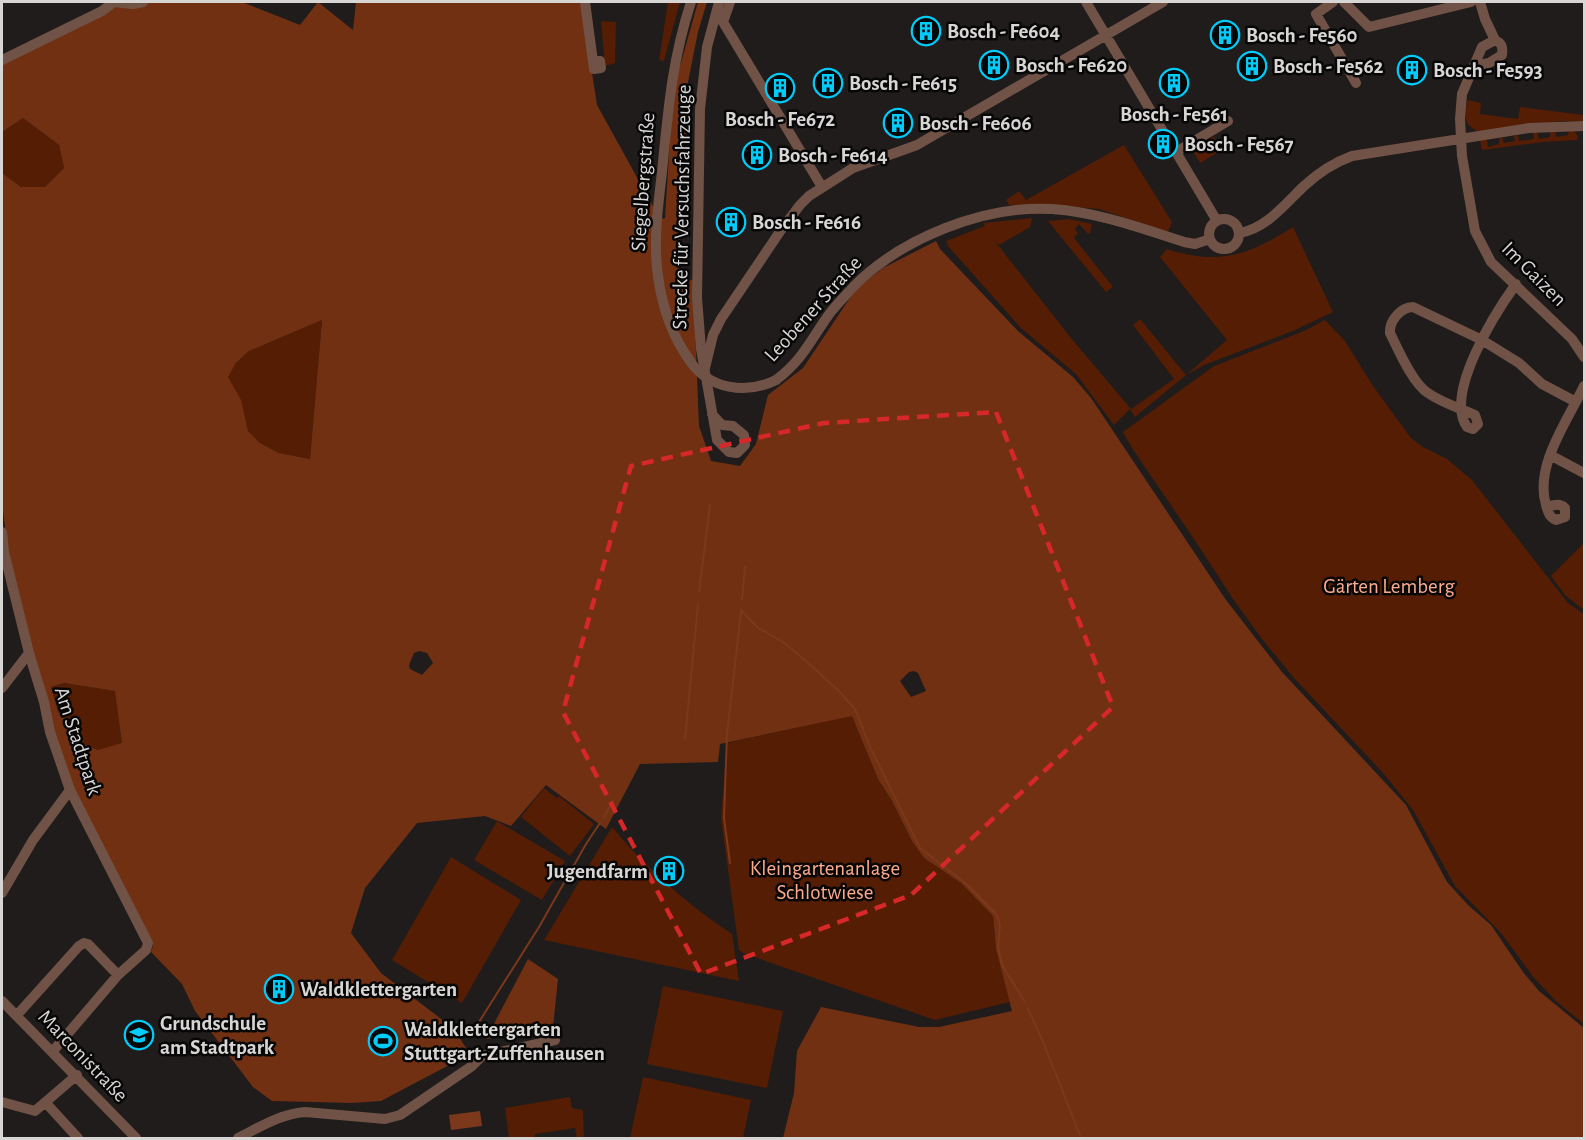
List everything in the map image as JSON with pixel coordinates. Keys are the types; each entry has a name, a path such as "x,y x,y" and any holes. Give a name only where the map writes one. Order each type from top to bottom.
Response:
{"street":[{"path":"2,60 102,11 113,2 134,4 143,2"},
{"path":"585,2 593,60"},
{"name":"Siegelbergstraße","path":"690,361 679,344 666,314 657,274 656,249 673,70 691,2"},
{"name":"Strecke für Versuchsfahrzeuge","path":"712,414 700,339 698,298 700,109 707,47 719,2"},
{"path":"730,2 723,22 822,187"},
{"path":"1086,2 1164,132"},
{"path":"705,368 713,335 721,319 800,205 822,187 853,168 917,145 1163,2"},
{"path":"1356,83 1316,14 1341,2 1369,27 1471,2"},
{"path":"1475,66 1489,63 1502,55 1503,48 1500,42 1495,40 1480,2"},
{"path":"1460,139 1462,94 1482,47 1485,19"},
{"path":"1482,47 1495,40"},
{"path":"1217,221 1174,150 1228,122"},
{"name":"Leobener Straße","path":"690,361 709,380 722,385 740,388 753,387 776,380 798,361 830,313 863,277 901,249 961,223 1009,212 1053,209 1097,216 1184,242 1195,244 1210,240 1217,247 1228,249 1236,243 1239,233 1250,231 1263,224 1319,174 1343,159 1393,148 1549,126 1584,126"},
{"name":"Im Gaizen","path":"1460,139 1472,219 1478,239 1491,262 1572,339 1584,357"},
{"path":"1210,240 1210,229 1221,219 1231,220 1239,233"},
{"path":"1516,285 1482,340 1464,384 1461,408 1429,394 1418,385 1393,340 1389,328 1401,310 1413,307 1482,340 1519,363 1542,384 1576,402"},
{"path":"1547,507 1543,481 1550,455 1584,386"},
{"path":"1550,455 1584,473"},
{"name":"Am Stadtpark","path":"2,532 4,552 28,653 44,702 50,732 70,790 148,943 146,950 118,975"},
{"path":"2,688 28,653"},
{"path":"2,893 33,840 70,790"},
{"path":"17,1015 84,943 118,975 52,1051"},
{"name":"Marconistraße","path":"2,1001 136,1138"},
{"path":"238,1138 273,1120 295,1113 385,1119 400,1115 472,1066 482,1056 555,1040"},
{"path":"2,1102 35,1111 77,1076"},
{"path":"46,1103 78,1138"}],"highlighted area":[{"path":"996,412 1113,707 911,895 701,974 563,712 631,466 824,423"}],"green space":[{"path":"668,2 680,2 664,61 659,60"},
{"path":"601,21 616,22 615,63 605,66"},
{"path":"1467,101 1481,103 1480,114 1518,119 1520,107 1584,115 1584,121 1562,121 1479,132 1466,120"},
{"path":"23,118 59,145 64,168 45,187 21,187 2,173 2,132"},
{"path":"1555,130 1556,137 1568,135 1569,130 1575,131 1577,140 1482,150 1480,140 1487,140 1488,147 1499,144 1499,138 1502,137 1504,143 1515,141 1514,136 1518,135 1519,141 1534,139 1533,132 1537,132 1539,139 1550,137 1551,131"},
{"path":"1213,137 1221,141 1220,151 1200,163 1192,149 1199,145 1202,149 1209,144 1207,140"},
{"path":"1124,145 1172,222 1168,232 1099,209 1053,205 1009,205 1006,200 1019,191 1026,200"},
{"path":"1032,218 1030,227 999,245 994,240 1071,338 1131,409 1174,379 1133,325 1140,319 1186,375 1135,417 1130,409 1114,425 1076,374 1021,328 946,241 985,226 983,223"},
{"path":"1069,219 1092,224 1088,234 1079,224 1075,229 1078,233 1074,238 1113,287 1106,292 1048,221"},
{"path":"1293,227 1333,312 1293,331 1204,365 1186,375 1227,340 1160,257 1167,249 1202,257 1233,255 1262,245"},
{"path":"322,320 310,459 279,453 260,443 248,431 228,377 236,363 249,351"},
{"name":"Gärten Lemberg","path":"1325,320 1345,341 1373,386 1411,438 1447,459 1472,480 1568,603 1584,614 1584,1024 1557,1002 1534,978 1501,933 1455,886 1413,810 1384,774 1293,677 1262,639 1123,432 1214,366 1304,331"},
{"path":"1584,543 1584,610 1565,595 1551,576"},
{"path":"64,683 116,691 122,744 98,750 77,741 69,719 58,712 51,687"},
{"name":"Kleingartenanlage Schlotwiese","path":"852,715 878,779 913,843 924,858 961,883 993,916 996,949 1010,1002 935,1020 739,950 721,818 727,743"},
{"path":"544,788 557,798 559,796 594,824 570,856 521,817"},
{"path":"497,821 565,861 542,900 474,860"},
{"path":"612,827 668,885 732,934 739,981 544,940"},
{"path":"451,857 521,900 462,1003 392,960"},
{"path":"663,986 783,1011 767,1088 647,1064"},
{"path":"643,1077 751,1100 743,1138 630,1138"},
{"path":"570,1097 572,1108 583,1110 584,1138 577,1138 575,1128 535,1134 535,1138 509,1138 505,1108"}],"shaded area":[{"path":"134,2 242,2 300,25 318,2 353,30 356,2 581,2 597,105 660,219 665,218 672,107 677,77 698,2 707,2 698,32 688,82 692,145 680,146 680,279 693,280 699,426 711,461 740,466 756,444 768,395 803,368 856,289 883,268 936,241 940,249 1018,331 1073,377 1091,398 1226,600 1282,672 1406,805 1447,882 1491,925 1539,991 1584,1028 1584,1138 783,1138 794,1093 797,1051 821,1007 919,1027 939,1027 1012,1011 996,949 993,916 961,883 924,858 913,843 878,779 852,716 720,744 718,762 640,764 606,829 546,785 511,826 485,816 417,823 365,888 351,933 381,973 453,1028 470,1054 381,1101 352,1103 272,1101 253,1087 195,1011 182,984 151,952 153,946 74,792 55,737 8,554 2,501 2,173 21,187 45,187 64,168 59,145 23,118 2,132 2,63 118,6","holes":["322,320 310,459 279,453 260,443 248,431 241,400 228,377 236,363 249,351","419,651 427,653 433,663 422,675 410,669 409,665 414,653","909,672 918,673 926,691 911,697 900,681","64,683 115,691 122,743 98,750 77,741 69,719 58,712 51,687"]},
{"path":"528,959 558,979 553,1027 486,1039"},
{"path":"480,1111 482,1126 451,1130 449,1115"}],"waterway":[{"path":"699,592 710,505"},
{"path":"742,600 745,566"},
{"path":"685,739 698,604"},
{"path":"741,610 757,627 783,642 805,660 855,709 871,749 920,848 964,882 997,915 1000,925 998,946 1002,965 1025,1002"},
{"path":"730,863 724,818 727,734 741,612"},
{"path":"604,817 613,801"},
{"path":"472,1033 539,927 600,823"},
{"path":"1028,1009 1081,1138"},
{"path":"450,1060 461,1049"}],"place":[{"name":"Bosch - Fe604","path":"926,31"},
{"name":"Bosch - Fe560","path":"1225,35"},
{"name":"Bosch - Fe620","path":"994,65"},
{"name":"Bosch - Fe562","path":"1252,66"},
{"name":"Bosch - Fe593","path":"1412,70"},
{"name":"Bosch - Fe615","path":"828,83"},
{"name":"Bosch - Fe561","path":"1174,83"},
{"name":"Bosch - Fe672","path":"780,88"},
{"name":"Bosch - Fe606","path":"898,123"},
{"name":"Bosch - Fe567","path":"1163,144"},
{"name":"Bosch - Fe614","path":"757,155"},
{"name":"Bosch - Fe616","path":"731,222"},
{"name":"Jugendfarm","path":"669,871"},
{"name":"Waldklettergarten","path":"279,989"},
{"name":"Grundschule am Stadtpark","path":"139,1035"},
{"name":"Waldklettergarten Stuttgart-Zuffenhausen","path":"383,1041"}]}
